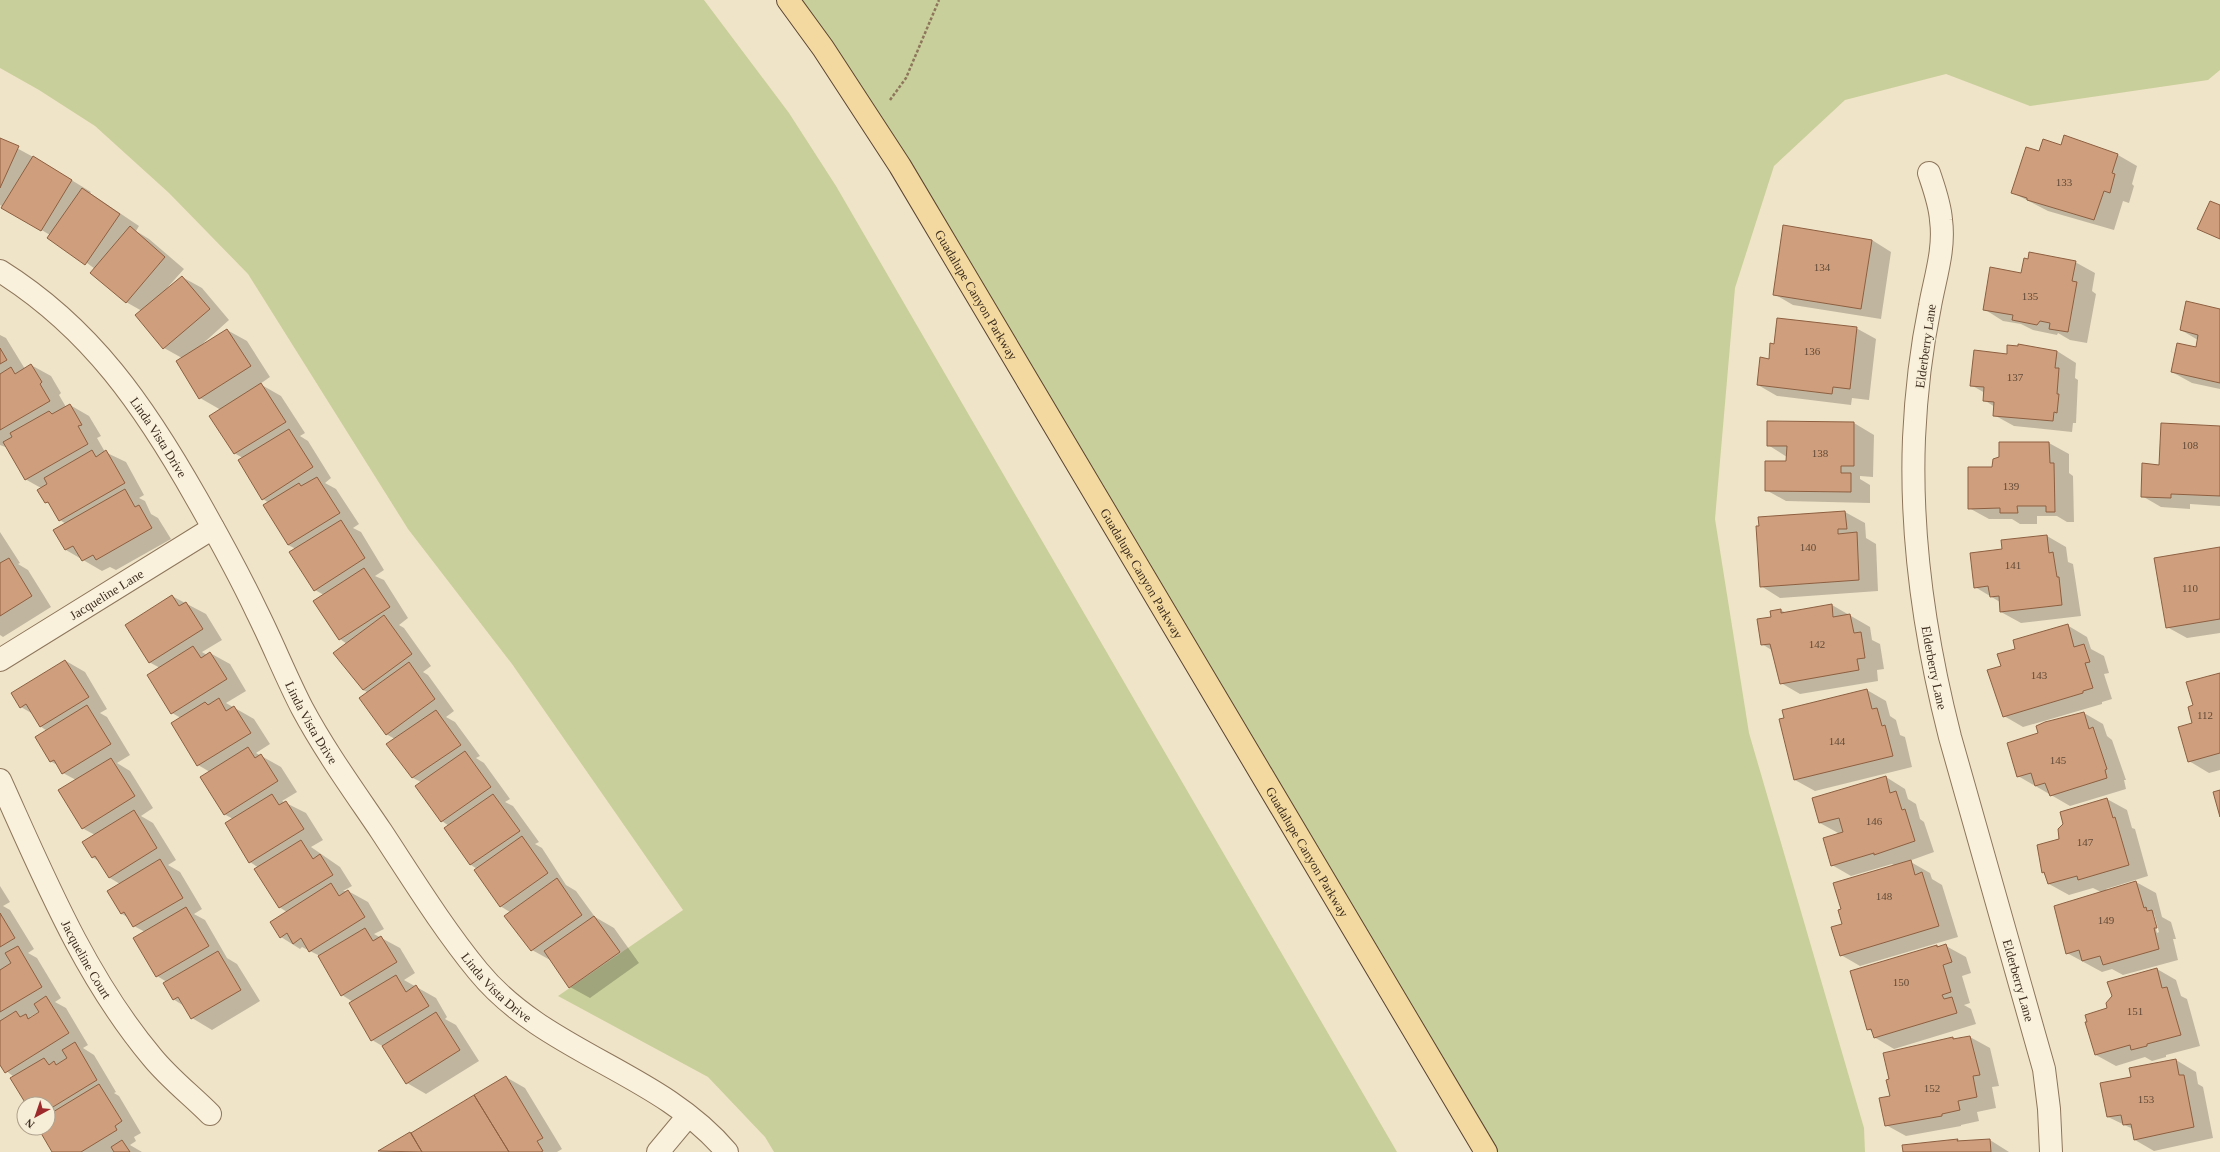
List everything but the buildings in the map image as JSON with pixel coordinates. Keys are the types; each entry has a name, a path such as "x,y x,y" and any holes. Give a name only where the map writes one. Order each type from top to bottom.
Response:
{"main road":[{"name":"Guadalupe Canyon Parkway","path":"788,0 824,48 874,124 941,234 1486,1152"}],"street":[{"name":"Elderberry Lane","path":"1929,173 1937,197 1942,220 1938,265 1924,344 1914,437 1913,484 1920,587 1938,688 1950,738 2044,1069 2049,1109 2051,1152"},
{"name":"Linda Vista Drive","path":"0,271 18,282 74,328 121,379 164,441 235,567 302,708 324,746 443,925 479,973 519,1012 565,1043 648,1089 688,1116 715,1137 727,1152"},
{"name":"Jacqueline Lane","path":"0,660 213,528"},
{"name":"Jacqueline Court","path":"0,780 70,929 124,1021 152,1057 210,1114"},
{"path":"658,1152 688,1116"}],"path":[{"path":"874,124 906,78 939,0"}],"green space":[{"path":"0,0 704,0 789,113 836,186 1397,1152 774,1152 765,1137 708,1077 558,996 683,910 512,664 408,529 248,274 169,193 95,126 39,90 0,68"},
{"path":"788,0 2220,0 2220,70 2208,80 2030,106 1946,74 1845,100 1774,166 1735,288 1715,519 1749,733 1864,1128 1865,1152 1486,1152"}]}
